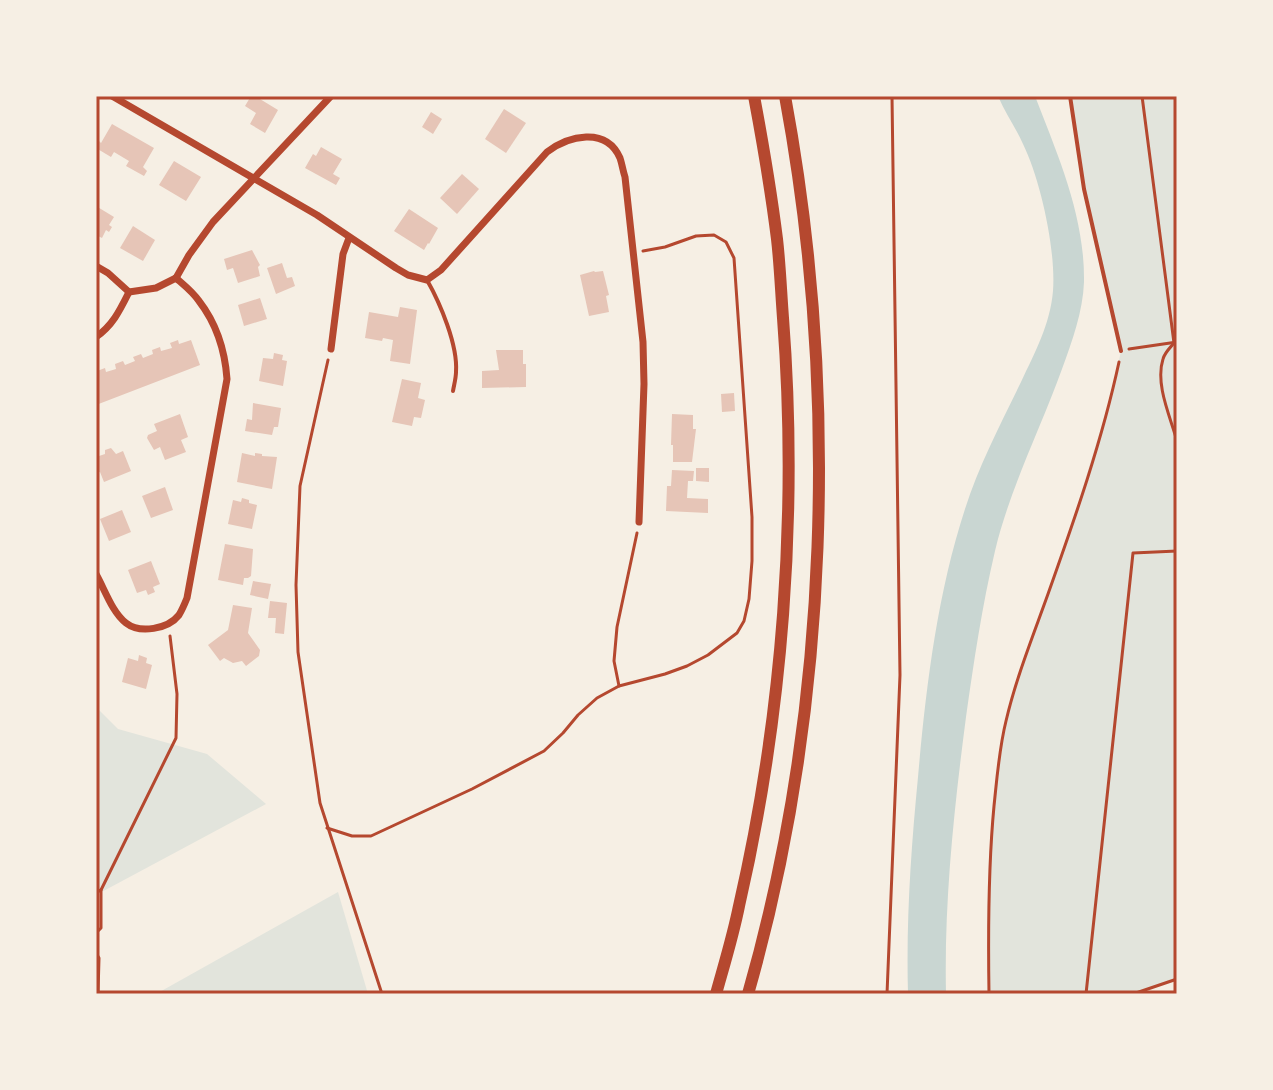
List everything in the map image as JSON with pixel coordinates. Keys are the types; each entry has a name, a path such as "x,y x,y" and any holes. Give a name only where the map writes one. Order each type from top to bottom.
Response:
{"main road":[{"path":"716,994 739,908 761,793 778,664 785,577 786,358 777,243 754,96"},
{"path":"748,994 779,869 798,755 810,648 818,503 817,358 797,160 785,96"}],"street":[{"path":"112,96 317,215 396,268 427,280 441,270 547,152 559,143 590,137 611,146 619,156 625,177 643,342 639,522"},
{"path":"129,292 156,288 176,278 213,222 331,96"},
{"path":"331,349 341,266 349,238"},
{"path":"96,266 129,292"},
{"path":"96,574 117,612 127,624 136,628 155,629 167,625 178,617 187,598 227,379 226,357 213,325 199,300 176,278"},
{"path":"96,337 118,316 129,292"}],"lane":[{"path":"1070,96 1084,189 1121,351"},
{"path":"427,280 442,306 451,340 457,369 453,391"}],"path":[{"path":"887,994 900,675 892,96"},
{"path":"1142,96 1176,343"},
{"path":"327,828 352,836 371,836 472,789 544,751 597,698 619,686 687,666 737,633 744,621 752,561 752,517 734,258 726,242 714,235 696,236 665,247 634,253"},
{"path":"989,994 989,857 997,775 1013,693 1068,536 1112,392 1121,351 1176,343"},
{"path":"1176,343 1164,355 1161,367 1162,387 1177,441"},
{"path":"331,349 300,486 296,585 298,652 318,789 327,828 382,994"},
{"path":"619,686 614,661 617,627 639,522"},
{"path":"1086,994 1133,553 1177,551"},
{"path":"96,933 101,928 99,891 176,738 177,694 167,625"},
{"path":"96,953 99,958 98,994"},
{"path":"1133,994 1177,979"}],"shaded area":[{"path":"998,96 1035,96 1075,210 1083,258 1083,293 1070,348 1009,505 986,592 966,717 954,821 948,890 946,994 908,994 908,912 913,831 925,709 947,574 971,493 1041,338 1053,291 1050,237 1041,196 1030,159"},
{"path":"1071,96 1177,96 1177,979 1133,994 989,994 989,857 1005,725 1013,693 1068,536 1112,392 1121,351 1084,189"},
{"path":"96,707 118,729 207,754 266,804 96,895"},
{"path":"338,892 368,994 156,994"}],"building":[{"path":"251,96 278,110 265,133 250,124 256,113 245,106"},
{"path":"504,109 526,123 506,153 485,139"},
{"path":"431,112 442,119 433,134 422,127"},
{"path":"112,124 154,148 143,167 147,171 144,176 126,166 129,161 114,152 111,157 96,148"},
{"path":"321,147 342,159 333,174 340,178 336,185 305,168"},
{"path":"174,161 201,177 186,201 159,185"},
{"path":"462,174 479,189 457,214 440,198"},
{"path":"96,206 114,217 109,225 112,227 109,232 106,230 102,238 96,235"},
{"path":"409,209 438,228 424,250 394,231"},
{"path":"133,226 155,240 143,261 120,248"},
{"path":"252,250 260,265 260,276 238,283 233,268 227,270 224,259"},
{"path":"282,263 287,278 292,277 295,286 276,294 267,268"},
{"path":"603,271 609,295 606,296 609,312 589,316 580,275"},
{"path":"260,298 267,319 244,326 238,305"},
{"path":"400,307 417,310 410,364 390,361 393,340 365,338 369,312 398,317"},
{"path":"178,340 179,344 191,340 200,365 96,405 97,371 116,369 115,364 123,361 125,365 135,361 133,357 141,354 143,358 160,347 161,351 172,348 170,343"},
{"path":"496,350 523,350 526,387 482,388 482,371 499,370"},
{"path":"274,353 283,355 282,360 287,361 283,386 259,381 263,358 273,359"},
{"path":"402,379 421,383 418,398 425,400 421,418 414,417 412,426 392,422"},
{"path":"734,393 735,411 722,412 721,394"},
{"path":"253,403 281,408 278,427 274,427 272,435 245,431 247,419 252,420"},
{"path":"180,414 188,437 181,440 186,452 165,460 160,447 154,450 147,438 157,431 154,424"},
{"path":"672,414 693,415 693,429 696,429 692,462 673,462"},
{"path":"111,448 116,454 123,451 131,471 104,482 100,472 96,473 96,457"},
{"path":"242,453 277,457 272,489 237,482"},
{"path":"696,468 709,468 709,482 696,481"},
{"path":"672,470 694,471 693,481 688,481 687,498 708,499 708,513 666,511 667,486 671,486"},
{"path":"165,487 173,510 151,518 142,496"},
{"path":"242,498 257,505 252,529 228,524 233,500 241,502"},
{"path":"122,510 131,532 109,541 100,519"},
{"path":"225,544 253,549 251,576 244,578 243,585 218,580"},
{"path":"151,561 160,584 153,587 155,592 148,595 146,590 137,593 128,570"},
{"path":"253,581 271,584 268,599 250,595"},
{"path":"270,601 287,603 284,634 275,633 276,618 268,618"},
{"path":"233,605 252,608 248,633 260,650 259,656 246,666 242,661 233,663 224,658 220,661 208,645 228,630"},
{"path":"139,655 147,658 146,663 152,665 146,689 122,682 128,658 138,661"}]}
